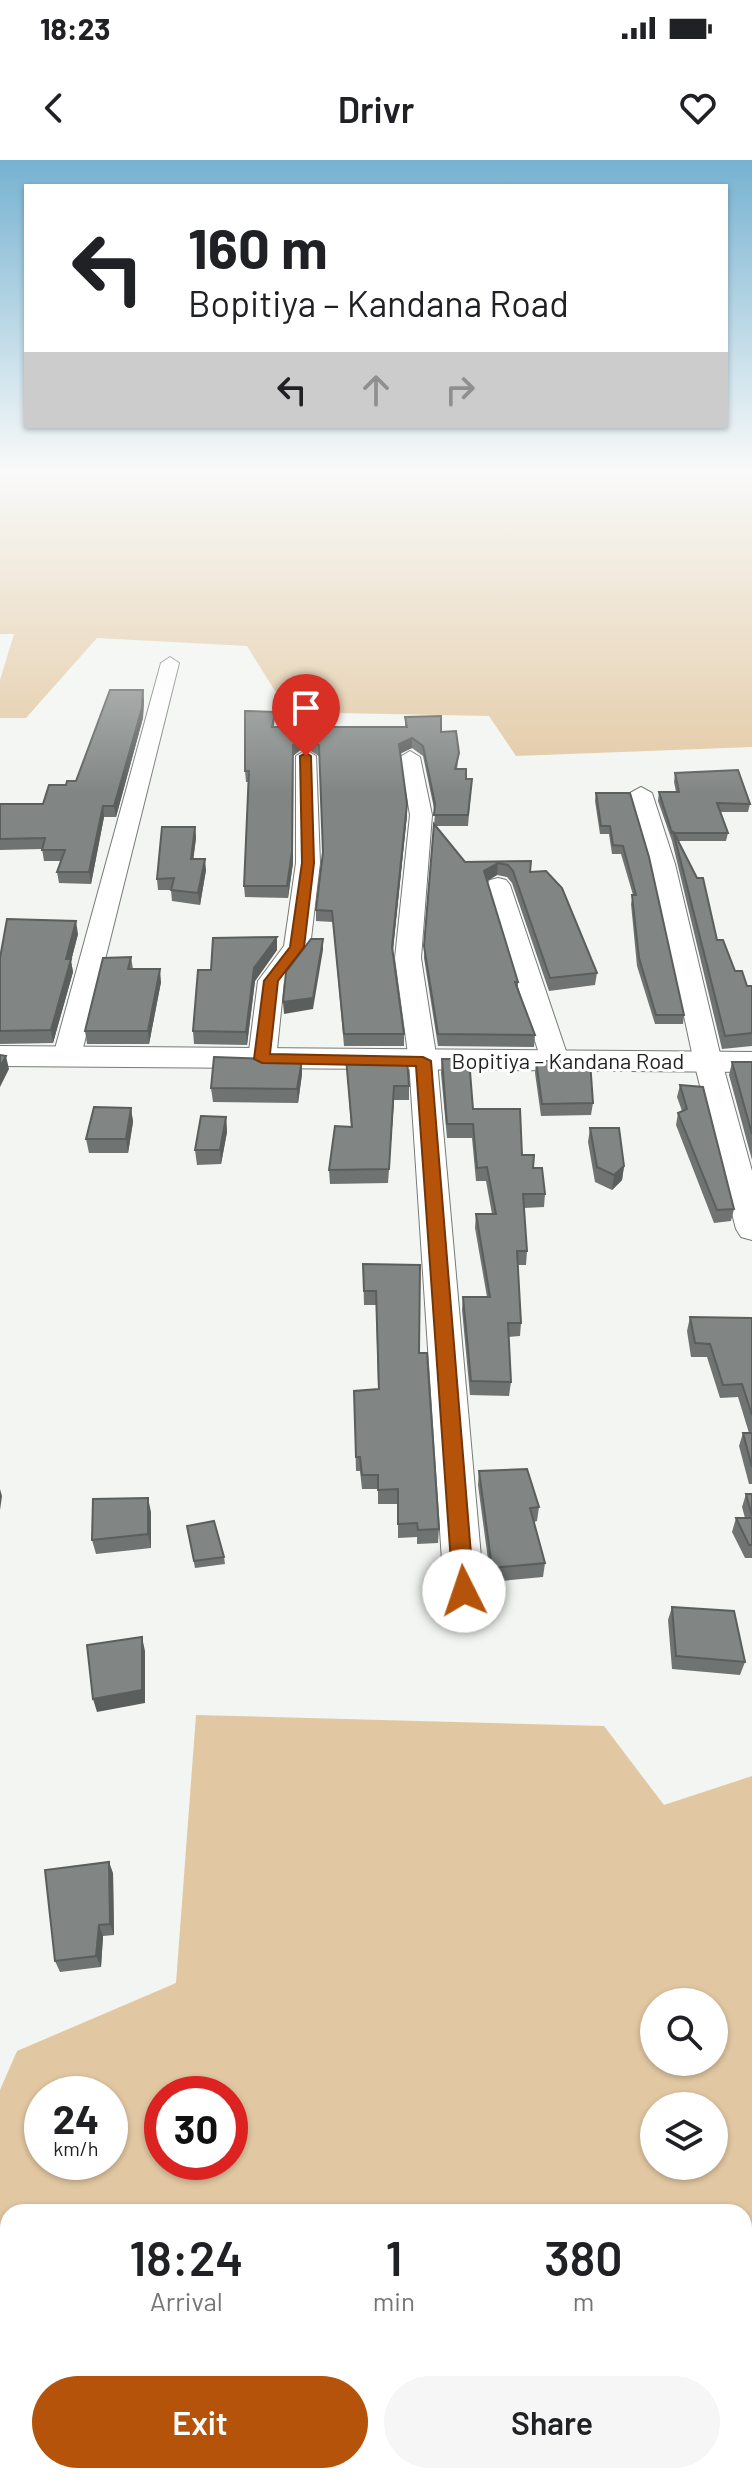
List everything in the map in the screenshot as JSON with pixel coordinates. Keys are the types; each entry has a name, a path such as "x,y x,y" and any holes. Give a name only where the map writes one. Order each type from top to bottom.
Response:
{"street":[{"path":"67,1056 170,663"},
{"path":"262,1059 271,981 297,947 308,863 306,756"},
{"path":"410,757 421,815 408,958 423,1061 464,1591"},
{"path":"641,793 687,960 708,1062 752,1229"},
{"path":"498,885 555,1060"},
{"name":"Bopitiya – Kandana Road","path":"0,1056 752,1062"}],"shaded area":[{"path":"0,577 752,577 752,747 516,756 489,716 288,712 247,646 97,638 26,718 0,718 0,680 14,634 0,634"},
{"path":"196,1715 604,1726 664,1805 752,1776 752,2204 0,2204 0,2090 17,2051 176,1983"}],"building":[{"path":"110,690 143,690 142,708 114,806 103,806 89,872 57,872 65,850 42,850 45,838 0,839 0,804 43,804 49,785 66,785 67,781 76,781"},
{"path":"245,711 275,712 272,727 407,727 405,717 441,716 441,732 456,731 459,753 455,769 466,769 466,779 472,779 468,815 434,815 435,804 423,746 412,738 399,744 407,804 392,947 404,1034 344,1034 332,911 316,910 323,852 319,745 304,737 293,745 292,852 287,886 244,886 249,771 245,771"},
{"path":"738,770 750,804 717,803 728,833 672,833 659,792 679,792 675,773"},
{"path":"596,793 630,793 649,857 684,1015 656,1015 639,958 632,895 636,895 623,846 613,845 610,826 601,826"},
{"path":"434,824 465,862 531,861 530,872 546,871 562,888 597,973 550,978 513,871 508,865 498,863 484,871 518,982 515,982 535,1035 438,1034 424,946"},
{"path":"162,827 195,827 191,859 205,859 198,893 171,890 174,878 157,879"},
{"path":"673,831 697,878 703,878 717,940 723,940 735,971 742,971 747,986 752,986 752,1033 725,1036"},
{"path":"7,919 76,921 66,959 71,959 51,1030 0,1031 0,958"},
{"path":"277,937 254,968 246,1032 193,1031 198,970 211,970 213,938"},
{"path":"311,939 323,939 313,998 283,1002 286,972"},
{"path":"131,957 128,969 160,969 148,1031 85,1031 103,958"},
{"path":"214,1057 302,1060 297,1089 211,1088"},
{"path":"346,1058 407,1058 409,1086 394,1086 389,1169 329,1170 335,1126 352,1127"},
{"path":"442,1059 469,1059 473,1109 520,1109 522,1155 534,1155 533,1168 542,1168 545,1194 523,1194 527,1251 517,1251 521,1323 508,1323 511,1382 471,1381 463,1297 490,1297 476,1214 496,1214 487,1167 477,1168 473,1124 447,1124"},
{"path":"536,1061 590,1061 593,1103 542,1104"},
{"path":"732,1062 752,1062 752,1134"},
{"path":"680,1085 703,1087 734,1209 717,1210 678,1113 687,1109"},
{"path":"94,1107 131,1108 126,1139 86,1139"},
{"path":"201,1116 226,1117 220,1150 195,1150"},
{"path":"590,1128 619,1128 624,1166 614,1175 597,1167"},
{"path":"363,1264 420,1265 419,1353 427,1353 439,1529 418,1530 417,1523 398,1524 398,1489 378,1490 378,1475 362,1475 360,1457 356,1457 354,1391 379,1389 376,1291 364,1291"},
{"path":"690,1317 752,1318 752,1415 742,1384 723,1385 710,1344 695,1343"},
{"path":"743,1433 752,1433 752,1467"},
{"path":"527,1469 539,1507 530,1508 545,1563 492,1568 479,1471"},
{"path":"746,1494 752,1494 752,1516"},
{"path":"148,1498 148,1534 92,1540 93,1499"},
{"path":"736,1518 752,1518 752,1545 749,1545"},
{"path":"214,1521 224,1557 194,1561 187,1526"},
{"path":"672,1607 734,1611 745,1662 676,1656"},
{"path":"142,1637 142,1690 93,1699 87,1645"},
{"path":"109,1862 110,1924 99,1925 96,1956 55,1961 45,1870"}],"route":[{"path":"306,756 308,863 297,947 271,981 262,1059 423,1061 464,1591"}]}
